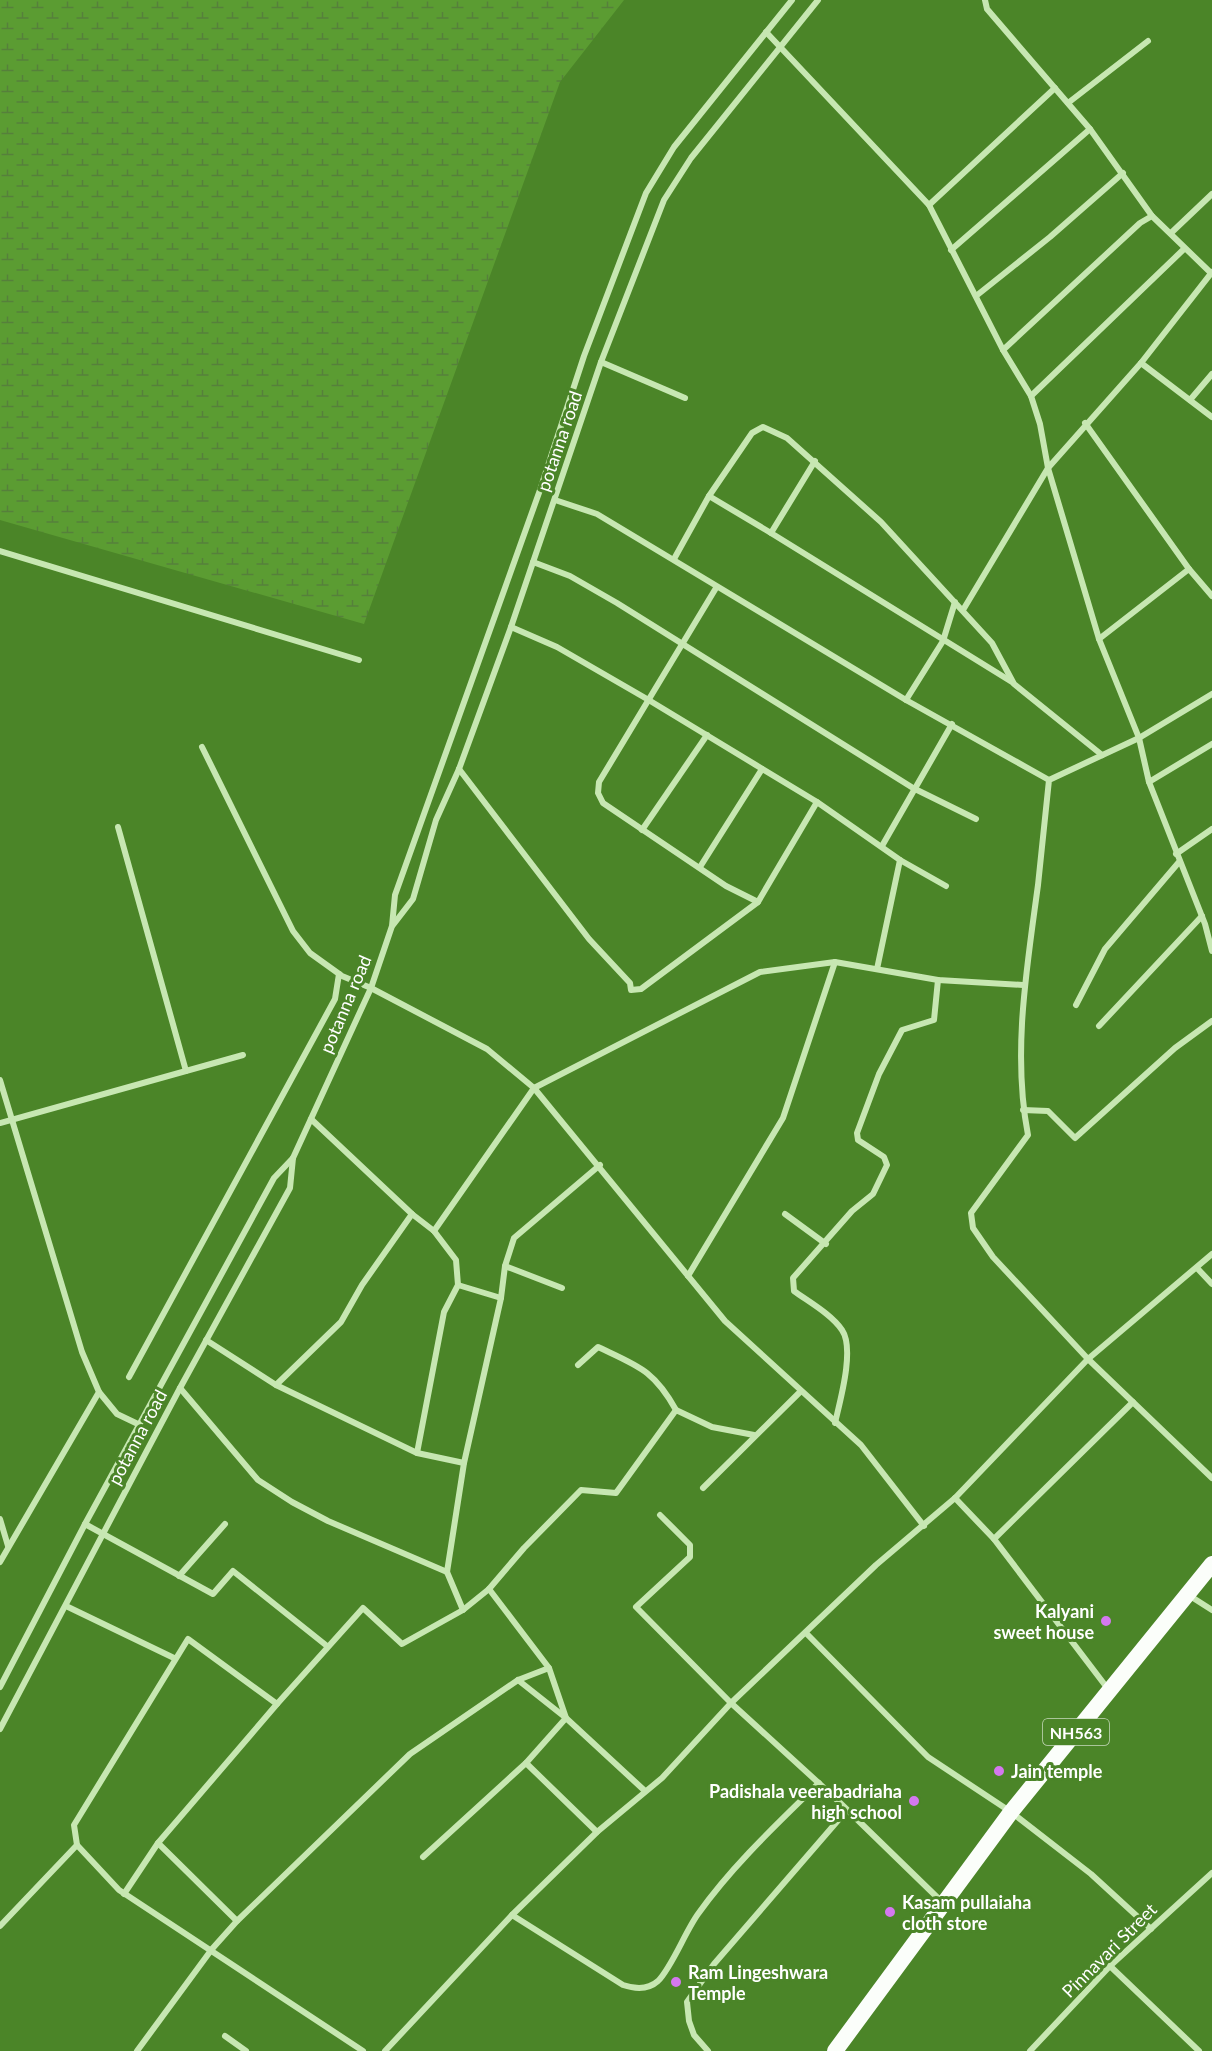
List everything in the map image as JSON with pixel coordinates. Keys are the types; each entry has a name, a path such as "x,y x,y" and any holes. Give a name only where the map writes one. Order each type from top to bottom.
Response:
{"highway":[{"name":"NH563","path":"835,2051 1011,1812 1212,1564"}],"street":[{"name":"potanna road","path":"0,1687 85,1524 274,1178 293,1158 371,988 392,926 395,895 540,490 584,356 646,193 674,147 792,0"},
{"name":"potanna road","path":"392,926 413,899 436,820 459,769 511,627 601,362 664,200 691,158 818,0"},
{"path":"965,609 1048,468 1085,423 1141,363 1212,273 1184,249 1171,233 1152,216 1090,129 987,9 985,0"},
{"path":"765,32 929,205 1003,350 1031,396 1040,424 1048,468 1099,639 1140,738 1149,782 1205,924 1212,951"},
{"path":"1068,103 1148,41"},
{"path":"929,205 1055,88"},
{"path":"951,250 1090,129"},
{"path":"976,296 1050,237 1123,173"},
{"path":"1171,233 1212,195"},
{"path":"1003,350 1140,223 1152,216"},
{"path":"1031,396 1184,249"},
{"path":"601,362 685,398"},
{"path":"1141,363 1212,417"},
{"path":"1190,400 1212,374"},
{"path":"1085,423 1189,569 1212,596"},
{"path":"674,559 709,496 752,433 763,428 787,438 881,522 955,602 965,609 992,643 1014,684"},
{"path":"771,533 815,461"},
{"path":"709,496 1014,684 1102,754"},
{"path":"555,500 597,514 674,559 716,588 906,700 1049,780"},
{"path":"0,551 359,660"},
{"path":"533,562 570,576 682,643 913,788 976,819"},
{"path":"1099,639 1189,569"},
{"path":"716,588 599,782 598,793 603,803 642,830 726,886 758,902"},
{"path":"906,700 943,641 955,602"},
{"path":"511,627 557,647 647,699 817,802 900,860 946,886"},
{"path":"1049,780 1140,738 1212,694"},
{"path":"882,846 913,788 952,724"},
{"path":"642,830 707,735"},
{"path":"1149,782 1212,744"},
{"path":"202,747 293,931 310,952 354,983 371,988 487,1049 534,1088 600,1165 725,1321 765,1355 861,1445 924,1526"},
{"path":"459,769 589,939 630,983 631,990 641,989 758,902 817,802"},
{"path":"700,867 762,769"},
{"path":"1049,780 1038,884 1023,985 1023,1110 1028,1135 971,1213 973,1228 993,1257 1088,1359 1212,1478"},
{"path":"118,827 186,1071"},
{"path":"1176,854 1212,829"},
{"path":"877,969 900,860"},
{"path":"1076,1005 1105,949 1179,862"},
{"path":"1099,1026 1202,916"},
{"path":"1205,924 1212,919"},
{"path":"434,1231 534,1088 760,972 835,962 938,980 1023,985"},
{"path":"688,1276 783,1118 835,962"},
{"path":"129,1377 335,999 340,975"},
{"path":"835,1423 846,1370 847,1347 843,1330 823,1311 794,1291 793,1278 826,1244 852,1211 873,1194 887,1165 885,1157 858,1140 857,1133 879,1074 902,1030 934,1020 938,980"},
{"path":"1023,1110 1048,1111 1075,1138 1175,1048 1212,1022"},
{"path":"0,1124 243,1055"},
{"path":"0,1080 82,1352 99,1392 117,1414 129,1422 140,1425"},
{"path":"311,1119 412,1214 434,1231 456,1260 458,1285 444,1312 417,1453"},
{"name":"potanna road","path":"0,1729 101,1535 290,1188 293,1158"},
{"path":"463,1610 447,1572 464,1463 501,1298 505,1266 514,1238 600,1165"},
{"path":"276,1385 340,1322 362,1285 412,1214"},
{"path":"785,1214 826,1244"},
{"path":"385,2051 512,1915 597,1832 662,1778 731,1703 876,1565 955,1498 1088,1359 1212,1254"},
{"path":"505,1266 562,1288"},
{"path":"1197,1268 1212,1284"},
{"path":"458,1285 501,1298"},
{"path":"206,1340 276,1385 417,1453 464,1463"},
{"path":"578,1365 598,1347 645,1369 663,1387 676,1410 712,1426 754,1435"},
{"path":"180,1388 258,1480 328,1521 447,1572"},
{"path":"703,1488 801,1391"},
{"path":"0,1562 99,1392"},
{"path":"994,1539 1133,1402"},
{"path":"124,1894 158,1843 327,1646 363,1608 402,1644 463,1610 489,1589 524,1548 581,1490 616,1493 676,1410"},
{"path":"955,1498 994,1539 1109,1692"},
{"path":"660,1515 690,1545 690,1557 636,1607 731,1703 847,1810 939,1908"},
{"path":"0,1519 9,1546"},
{"path":"85,1524 101,1535 213,1594 232,1571 327,1646"},
{"path":"179,1576 225,1524"},
{"path":"489,1589 549,1668 566,1718"},
{"path":"1187,1594 1212,1610"},
{"path":"66,1606 174,1658"},
{"path":"806,1633 928,1757 1011,1812 1091,1874 1151,1929"},
{"path":"277,1704 188,1639 174,1658 74,1825 77,1845 124,1894 212,1948 363,2051"},
{"path":"137,2051 212,1948 410,1754 518,1680 549,1668"},
{"path":"518,1680 566,1718 645,1791"},
{"path":"423,1857 526,1763 566,1718"},
{"path":"526,1763 597,1832"},
{"path":"512,1915 623,1985 646,1988 658,1981 698,1914 761,1841 819,1783"},
{"path":"708,2051 694,2036 688,2021 687,2002 714,1964 847,1810"},
{"path":"158,1843 237,1922"},
{"path":"0,1926 77,1845"},
{"name":"Pinnavari Street","path":"1030,2051 1110,1966 1212,1873"},
{"path":"1110,1966 1199,2051"},
{"path":"225,2036 246,2051"}],"green space":[{"path":"0,0 624,0 560,82 364,624 0,520"}],"place":[{"name":"Kalyani sweet house","path":"1106,1621"},
{"name":"Jain temple","path":"999,1771"},
{"name":"Padishala veerabadriaha high school","path":"914,1801"},
{"name":"Kasam pullaiaha cloth store","path":"890,1912"},
{"name":"Ram Lingeshwara Temple","path":"676,1982"}]}
